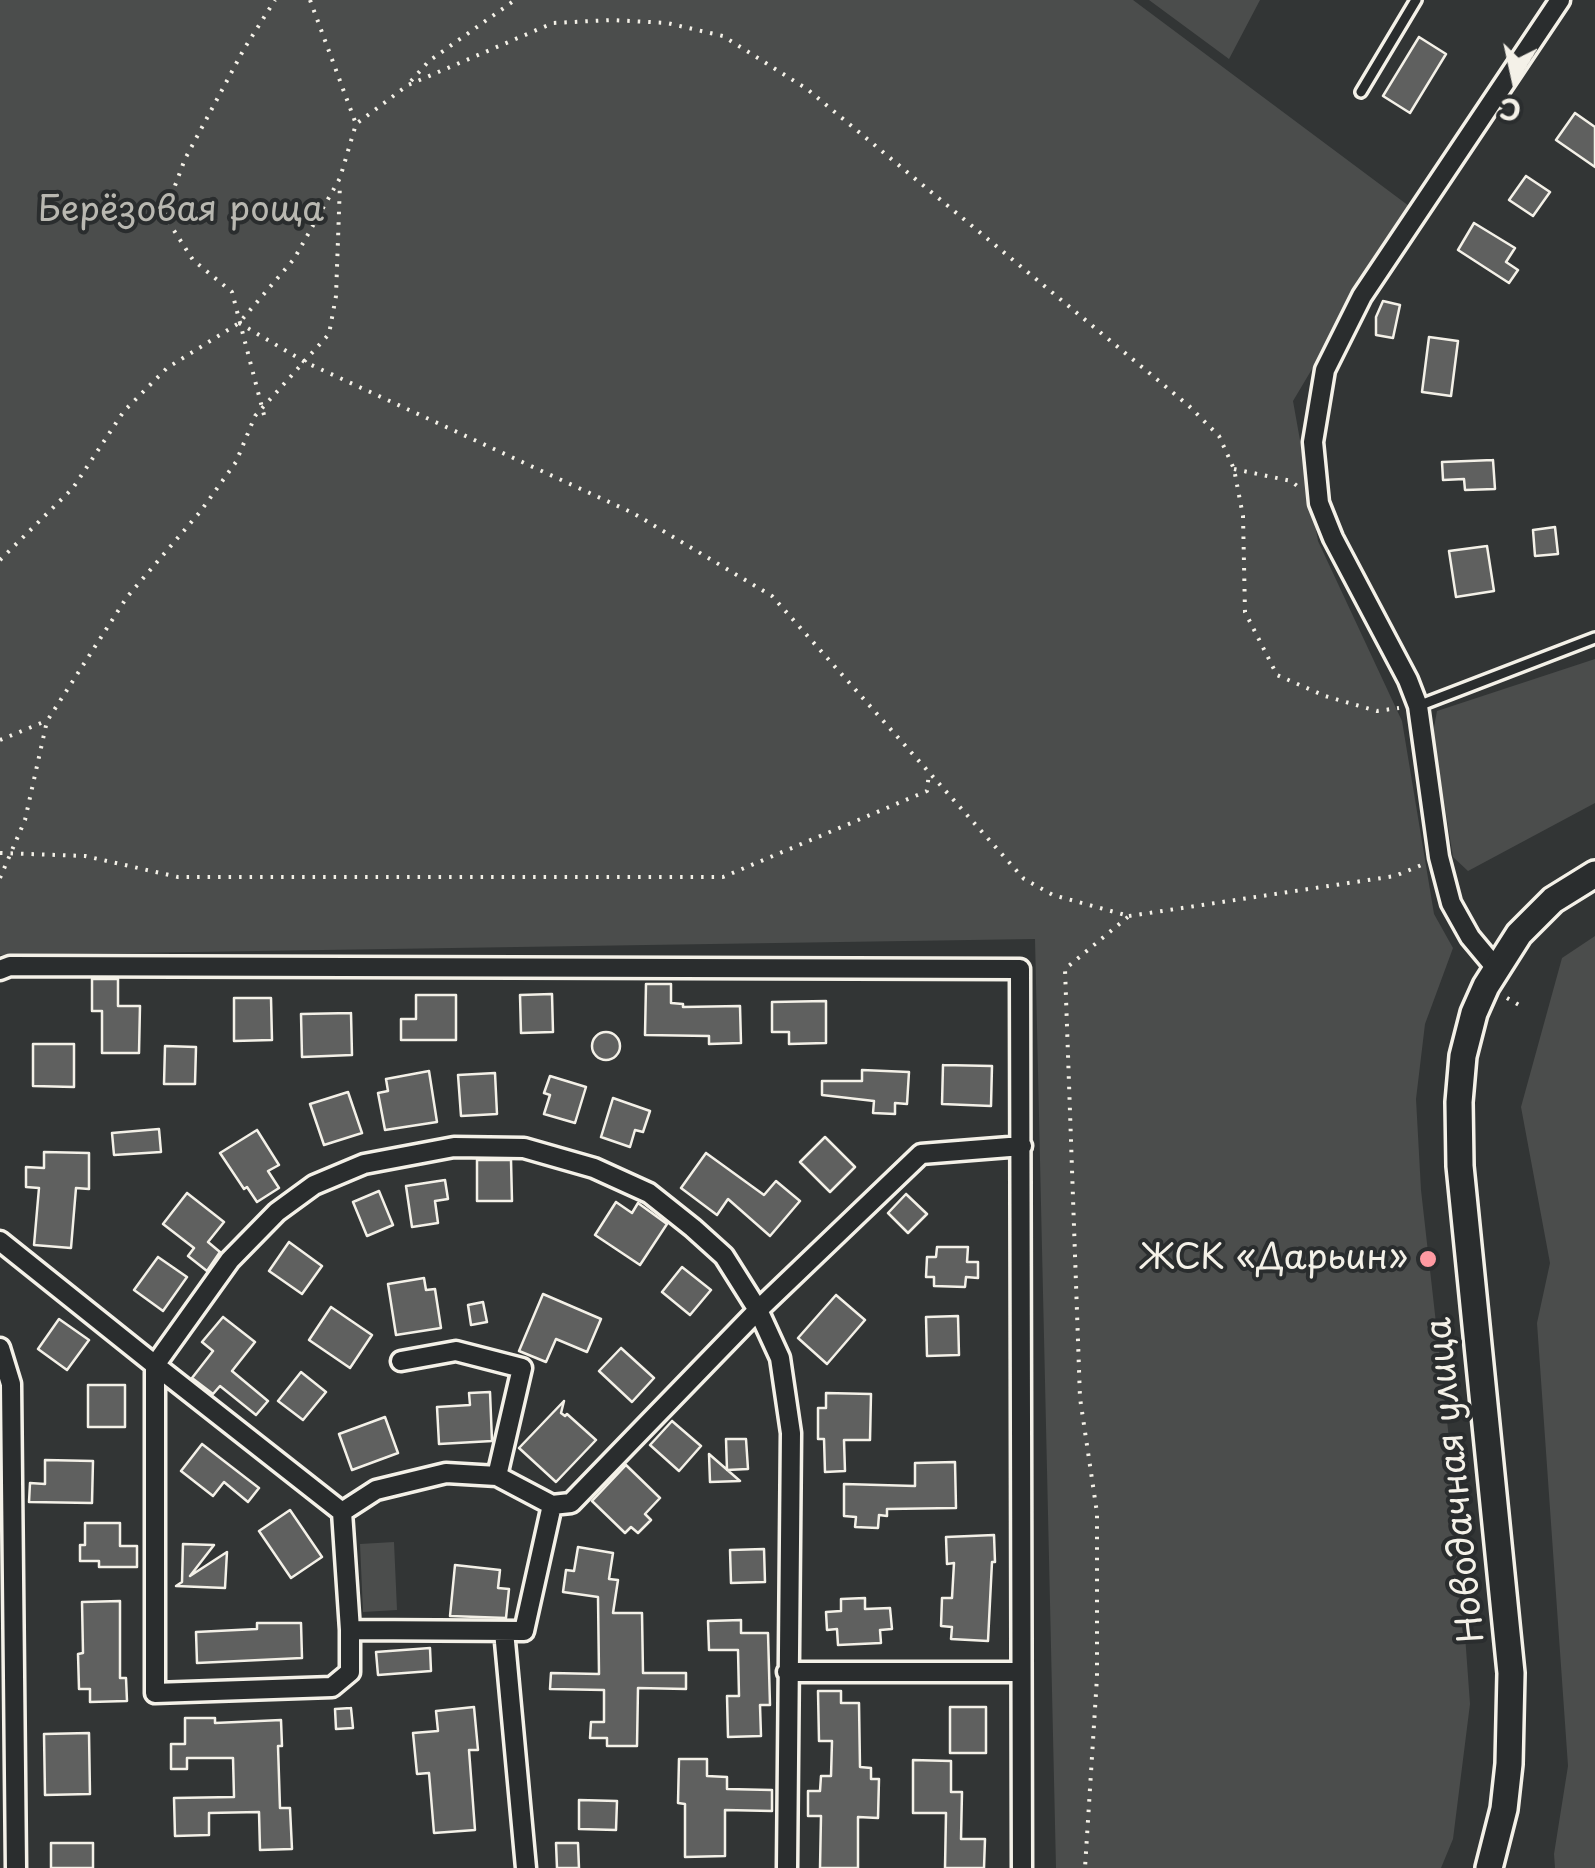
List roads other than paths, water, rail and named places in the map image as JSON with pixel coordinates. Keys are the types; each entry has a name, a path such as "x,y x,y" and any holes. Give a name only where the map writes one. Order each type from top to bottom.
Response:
{"street":[{"path":"1495,968 1450,903 1439,857 1418,706 1319,503 1314,442 1326,370 1362,296 1560,0"},
{"name":"Новодачная улица","path":"1489,1868 1504,1809 1512,1673 1460,1166 1463,1056 1474,1013 1495,968 1518,934 1553,900 1595,874"},
{"path":"0,970 10,966 1020,968 1022,1868"},
{"path":"342,1512 376,1490 446,1473 497,1476 552,1505 571,1502 758,1310 921,1154 1022,1146"},
{"path":"0,1241 155,1365 342,1512 350,1672 332,1687 155,1693 155,1365 230,1260 314,1185 364,1164 454,1147 524,1148 594,1168 648,1193 724,1256 758,1310 780,1358 792,1433 787,1868"},
{"path":"0,1348 11,1384 16,1868"},
{"path":"401,1361 456,1351 522,1368 497,1476"},
{"path":"350,1630 524,1631 552,1505"},
{"path":"504,1631 526,1868"},
{"path":"788,1672 1020,1672"}],"lane":[{"path":"1361,92 1416,0"},
{"path":"1418,706 1595,638"}],"place":[{"name":"ЖСК «Дарьин»","path":"1428,1259"}],"park label":[{"name":"Берёзовая роща","path":"181,211"}]}
